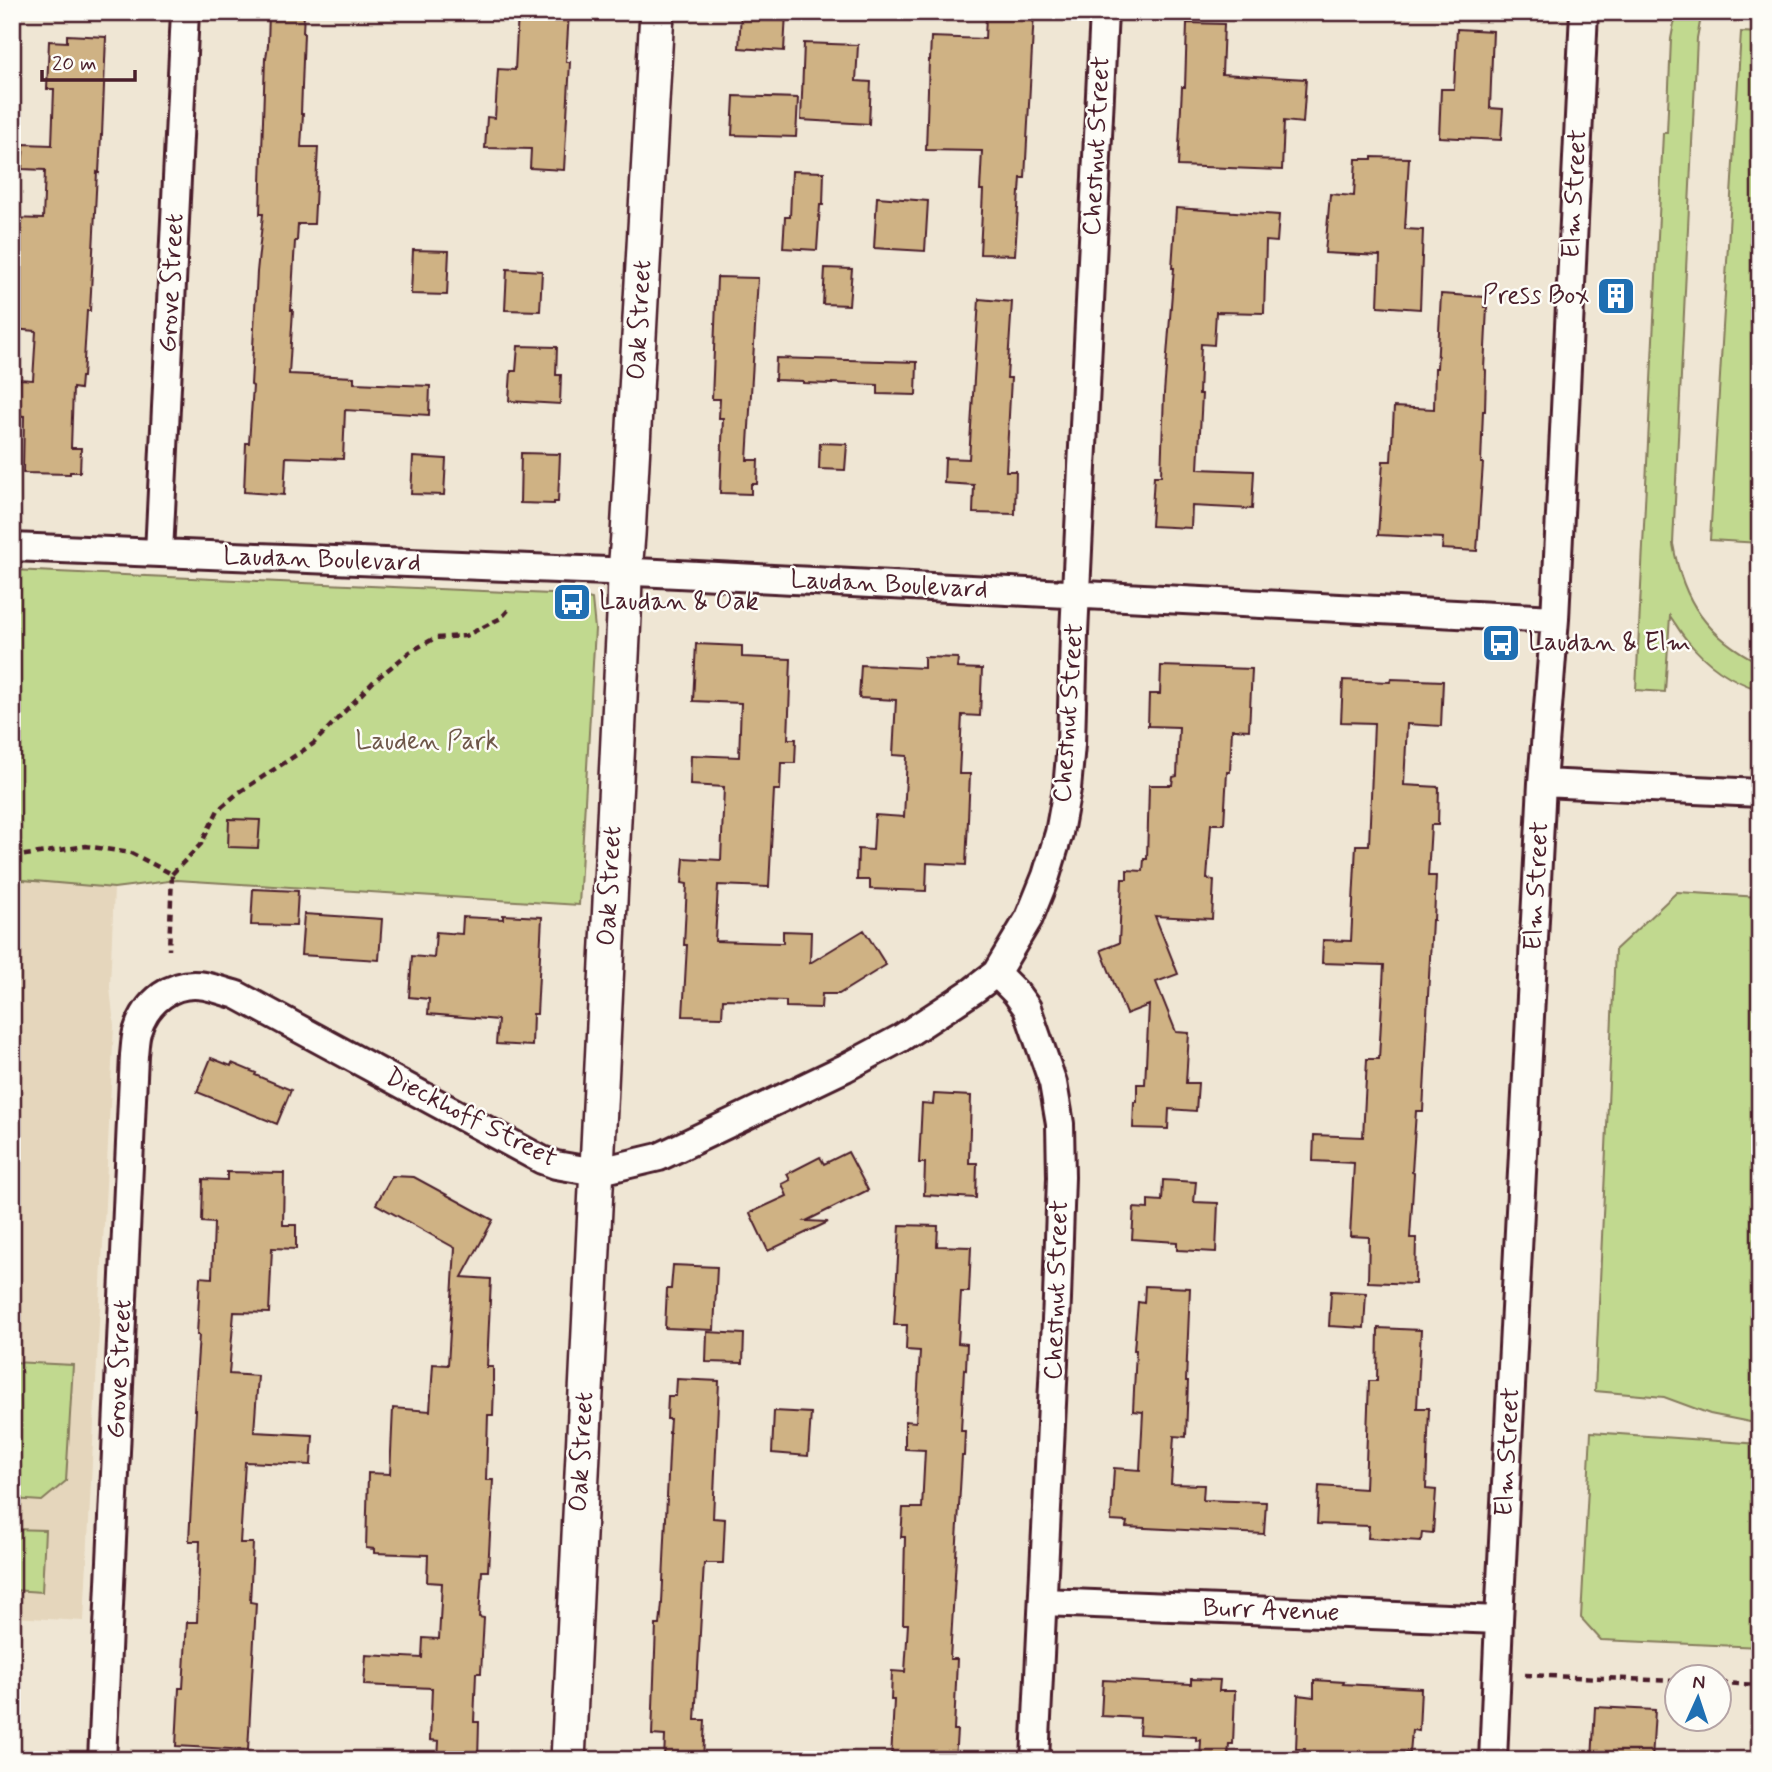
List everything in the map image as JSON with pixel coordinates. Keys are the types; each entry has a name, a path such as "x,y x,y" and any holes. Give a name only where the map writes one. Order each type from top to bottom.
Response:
{"street":[{"name":"Grove Street","path":"159,553 186,12"},
{"name":"Oak Street","path":"568,1760 625,572 657,12"},
{"name":"Chestnut Street","path":"1035,1760 1058,1285 1061,1177 1059,1124 1053,1083 1027,1008 996,973 1028,918 1046,876 1068,789 1104,12"},
{"name":"Elm Street","path":"1493,1760 1542,783 1555,619 1584,12"},
{"name":"Laudan Boulevard","path":"12,548 625,572 1555,619"},
{"path":"1542,783 1760,793"},
{"name":"Dieckhoff Street","path":"168,990 187,985 202,985 237,995 542,1160 596,1172 659,1157 845,1068 901,1038 996,973"},
{"name":"Grove Street","path":"102,1760 134,1055 142,1019 168,990"},
{"name":"Burr Avenue","path":"1043,1602 1499,1620"}],"path":[{"path":"169,950 172,874 201,844 218,810 313,744 374,680 410,652 435,638 465,636 501,618 511,607"},
{"path":"12,857 86,846 131,853 172,874"},
{"path":"1496,1673 1664,1680"},
{"path":"1734,1684 1760,1685"}],"shaded area":[{"path":"12,879 114,888 110,987 114,1025 84,1621 12,1617"}],"green space":[{"path":"1676,12 1702,12 1697,38 1673,544 1683,583 1700,615 1725,641 1760,663 1760,690 1739,682 1710,663 1693,648 1670,616 1665,692 1636,690 1663,133 1667,133 1671,39"},
{"path":"1741,32 1760,33 1760,543 1710,540"},
{"name":"Lauden Park","path":"12,570 573,595 592,599 595,629 579,905 177,880 114,888 12,879"},
{"path":"1677,892 1760,897 1760,1424 1710,1414 1664,1397 1595,1391 1615,950"},
{"path":"12,1362 73,1365 66,1481 42,1501 12,1499"},
{"path":"1591,1432 1760,1444 1760,1647 1601,1640 1581,1618"},
{"path":"12,1529 45,1530 42,1592 12,1590"}],"building":[{"path":"269,12 304,12 301,147 318,147 314,224 298,224 295,241 289,374 354,377 354,383 430,386 429,415 345,410 343,459 286,457 284,495 244,492 263,214 260,214"},
{"path":"518,12 569,12 566,62 570,62 564,170 530,168 531,149 485,148 487,117 495,118 498,69 515,70"},
{"path":"741,12 786,12 784,51 739,48"},
{"path":"995,12 1034,12 1025,178 1021,178 1019,192 1015,255 980,254 982,151 926,150 931,37 985,39 986,15 995,15"},
{"path":"1187,23 1224,24 1222,74 1306,79 1303,123 1284,121 1282,170 1178,166"},
{"path":"1457,29 1493,31 1490,108 1503,109 1501,140 1439,137 1441,89 1454,89"},
{"path":"67,35 106,37 90,311 87,311 83,377 80,389 73,388 71,448 81,448 80,472 23,473 24,416 12,415 12,381 33,380 36,331 12,329 12,218 43,219 45,170 22,169 24,144 52,145 54,89 47,89 49,41 67,42"},
{"path":"804,43 858,45 856,81 871,82 869,124 801,120"},
{"path":"734,96 798,98 796,137 732,135"},
{"path":"1409,158 1405,229 1423,230 1420,309 1378,306 1380,256 1325,253 1330,194 1354,196 1356,159"},
{"path":"792,171 824,172 817,250 783,248 785,217 790,217"},
{"path":"877,197 928,201 925,251 874,248"},
{"path":"1176,208 1279,215 1277,242 1266,241 1264,313 1216,312 1214,345 1201,344 1199,394 1202,394 1198,469 1254,471 1252,509 1192,506 1191,528 1151,526 1154,476 1161,476"},
{"path":"413,250 449,251 447,295 411,294"},
{"path":"825,268 852,269 849,305 823,304"},
{"path":"507,269 542,271 540,311 505,310"},
{"path":"717,277 758,278 747,460 758,460 757,484 751,484 751,494 720,493 723,418 719,418 720,399 712,399"},
{"path":"1441,294 1485,297 1484,307 1487,307 1483,463 1477,551 1442,549 1443,538 1378,535 1383,461 1391,461 1394,407 1434,409"},
{"path":"979,299 1012,302 1007,378 1011,378 1006,471 1016,471 1015,514 973,513 974,485 944,483 945,458 969,459"},
{"path":"518,346 557,347 556,375 561,375 560,404 509,401 511,371 516,371"},
{"path":"776,358 917,362 916,395 878,394 878,385 775,380"},
{"path":"820,443 847,444 845,470 819,469"},
{"path":"521,453 560,454 558,502 520,503"},
{"path":"413,457 446,459 444,495 411,494"},
{"path":"696,644 742,646 742,657 791,659 788,739 796,739 795,763 781,763 780,790 774,790 769,887 718,885 715,941 783,943 783,931 811,932 810,963 864,930 886,965 839,994 822,994 821,1008 786,1007 786,1001 723,999 722,1017 683,1016 687,945 684,945 687,884 682,883 684,858 721,860 724,787 690,785 691,755 739,757 741,703 693,701"},
{"path":"924,657 958,658 957,668 982,669 980,716 962,715 959,774 970,774 966,865 927,863 926,891 870,889 870,880 857,880 858,849 873,850 875,815 904,817 907,756 893,755 896,700 859,698 861,665 924,668"},
{"path":"1161,666 1252,669 1249,730 1232,729 1224,824 1211,824 1207,879 1214,880 1212,919 1155,916 1178,974 1156,982 1176,1032 1189,1033 1186,1083 1198,1083 1196,1111 1169,1109 1168,1129 1133,1128 1137,1084 1145,1084 1149,1005 1126,1014 1101,950 1119,943 1122,879 1127,879 1127,870 1143,871 1144,859 1147,859 1149,785 1172,785 1173,777 1177,776 1179,727 1148,726 1149,694 1160,694"},
{"path":"1391,679 1443,681 1441,726 1407,724 1404,785 1439,787 1438,825 1431,825 1428,876 1436,876 1423,1111 1416,1111 1412,1172 1410,1238 1416,1238 1415,1284 1368,1282 1369,1237 1350,1236 1354,1163 1313,1161 1314,1135 1363,1137 1367,1059 1379,1059 1384,965 1322,963 1323,940 1351,941 1356,845 1369,845 1374,723 1341,722 1343,680 1390,682"},
{"path":"229,819 260,820 258,848 228,847"},
{"path":"253,889 298,891 296,926 251,925"},
{"path":"304,914 382,919 379,960 301,955"},
{"path":"503,915 542,917 537,1014 533,1014 532,1046 496,1044 498,1020 428,1014 429,999 409,997 412,956 434,958 436,932 462,934 463,917 503,919"},
{"path":"211,1058 231,1066 232,1063 291,1090 277,1124 197,1092"},
{"path":"934,1094 971,1096 969,1163 977,1163 976,1198 924,1195 925,1163 919,1163 922,1103 933,1104"},
{"path":"848,1152 868,1190 806,1221 828,1222 768,1251 750,1213 787,1196 782,1184 790,1180 787,1174 820,1157 824,1164"},
{"path":"227,1172 284,1173 283,1225 296,1225 296,1249 272,1248 269,1313 234,1312 229,1374 258,1376 254,1432 313,1435 311,1465 245,1462 240,1543 253,1543 250,1602 256,1603 248,1750 176,1746 179,1688 183,1688 187,1622 197,1622 200,1541 189,1541 197,1335 200,1277 212,1278 214,1223 202,1222 203,1179 227,1180"},
{"path":"392,1176 414,1177 493,1220 462,1277 491,1279 487,1367 493,1367 494,1386 493,1415 488,1415 486,1480 493,1480 488,1571 482,1571 479,1617 484,1618 481,1673 476,1673 474,1722 479,1722 478,1760 438,1760 439,1741 430,1740 432,1688 364,1685 366,1655 422,1658 423,1638 439,1639 442,1583 427,1582 428,1555 374,1553 374,1549 366,1548 368,1473 390,1474 393,1408 430,1411 433,1364 448,1365 455,1248 376,1204"},
{"path":"1163,1180 1196,1182 1194,1202 1218,1203 1216,1252 1177,1250 1177,1242 1132,1239 1134,1208 1148,1209 1148,1200 1162,1201"},
{"path":"900,1225 938,1226 937,1246 971,1247 969,1292 961,1292 958,1343 967,1344 961,1431 965,1431 964,1456 950,1659 957,1659 955,1760 891,1760 894,1700 891,1700 892,1671 905,1672 908,1624 903,1624 903,1508 922,1508 925,1450 905,1449 905,1421 916,1422 920,1351 906,1350 907,1325 894,1325"},
{"path":"673,1265 717,1267 714,1330 665,1328 667,1289 671,1289"},
{"path":"1145,1286 1190,1288 1186,1437 1174,1436 1171,1484 1204,1485 1203,1500 1266,1502 1264,1534 1126,1527 1127,1522 1111,1521 1114,1468 1140,1470 1143,1412 1133,1411 1134,1350 1138,1302 1144,1303"},
{"path":"1331,1291 1366,1293 1364,1328 1329,1326"},
{"path":"1378,1328 1421,1330 1417,1408 1429,1408 1426,1489 1436,1490 1433,1533 1422,1532 1421,1541 1368,1538 1369,1526 1317,1524 1319,1486 1365,1489 1369,1381 1377,1381"},
{"path":"707,1332 744,1334 743,1363 706,1362"},
{"path":"677,1379 719,1381 713,1518 725,1519 723,1563 704,1563 695,1720 705,1720 703,1760 664,1760 665,1736 652,1735 656,1625 660,1625 662,1603 670,1433 670,1419 667,1419 668,1396 676,1396"},
{"path":"774,1411 811,1413 808,1456 772,1453"},
{"path":"1191,1679 1220,1680 1219,1691 1235,1691 1233,1744 1229,1744 1228,1760 1200,1760 1201,1740 1196,1741 1196,1737 1139,1734 1140,1718 1101,1716 1103,1680 1191,1684"},
{"path":"1314,1680 1421,1688 1419,1731 1412,1730 1410,1753 1402,1753 1401,1760 1304,1760 1305,1749 1296,1749 1298,1695 1314,1697"},
{"path":"1595,1707 1655,1710 1652,1760 1592,1760"}],"place":[{"name":"Press Box","path":"1616,296"},
{"name":"Laudan & Oak","path":"572,602"},
{"name":"Laudan & Elm","path":"1501,643"}]}
